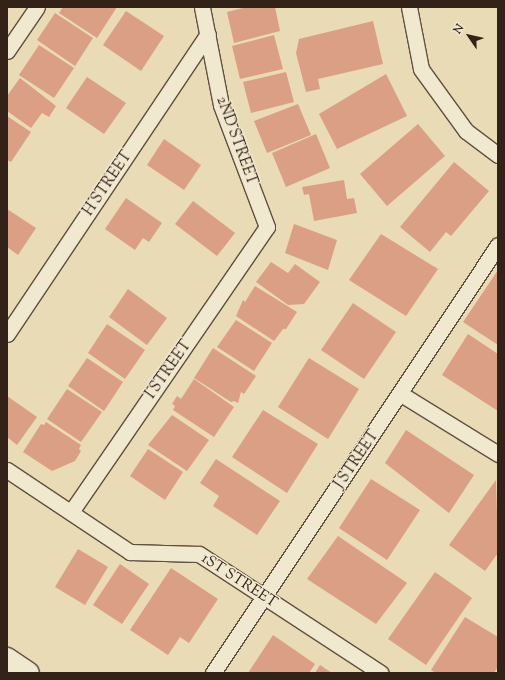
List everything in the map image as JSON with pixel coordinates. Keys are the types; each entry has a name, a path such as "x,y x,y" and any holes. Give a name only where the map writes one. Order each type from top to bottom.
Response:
{"main road":[{"path":"7,659 28,673"}],"lane":[{"path":"7,51 37,7"},
{"name":"2ND STREET","path":"202,7 221,105 268,227"},
{"path":"409,7 421,69 466,131 498,155"},
{"name":"H STREET","path":"7,334 208,34"},
{"name":"I STREET","path":"71,512 268,227"},
{"name":"J STREET","path":"213,673 401,394 498,245"},
{"path":"401,394 498,454"},
{"name":"1ST STREET","path":"7,470 130,552 199,554 381,673"}],"building":[{"path":"63,7 117,7 97,38 59,13"},
{"path":"247,7 275,7 280,31 234,43 227,12"},
{"path":"126,11 164,36 141,71 103,45"},
{"path":"55,13 93,38 75,66 37,40"},
{"path":"373,21 383,64 318,79 320,89 306,92 296,53 299,39"},
{"path":"274,35 283,69 240,79 232,46"},
{"path":"39,45 74,68 54,98 19,75"},
{"path":"286,72 294,102 251,113 243,82"},
{"path":"386,74 407,116 337,149 319,114"},
{"path":"87,77 126,103 104,134 66,108"},
{"path":"20,78 56,106 49,117 42,113 31,128 7,111 7,96"},
{"path":"298,104 311,135 267,153 254,121"},
{"path":"7,116 31,132 11,162 7,160"},
{"path":"418,124 445,156 387,206 360,174"},
{"path":"316,134 330,168 286,187 272,153"},
{"path":"164,139 201,165 184,190 147,165"},
{"path":"454,162 489,191 451,236 446,232 430,252 400,227"},
{"path":"344,180 347,199 354,198 357,213 314,221 309,194 304,195 302,187"},
{"path":"126,198 162,223 149,242 143,238 135,250 105,229"},
{"path":"193,201 235,233 217,256 175,224"},
{"path":"7,209 36,228 18,255 7,247"},
{"path":"294,224 337,240 328,270 285,253"},
{"path":"381,234 438,269 406,316 349,280"},
{"path":"271,262 288,273 295,264 320,282 304,304 288,305 256,282"},
{"path":"498,270 498,345 463,322"},
{"path":"255,286 297,312 286,329 283,329 274,341 236,316 243,300 245,302"},
{"path":"128,289 167,318 147,345 109,317"},
{"path":"353,303 396,332 364,379 321,350"},
{"path":"236,320 272,343 254,371 217,347"},
{"path":"107,324 145,350 125,379 88,353"},
{"path":"468,334 498,354 498,411 442,375"},
{"path":"213,348 256,376 244,394 241,392 238,403 234,401 231,402 194,378"},
{"path":"87,358 123,382 104,411 68,386"},
{"path":"309,358 359,389 328,439 278,407"},
{"path":"194,379 234,407 214,437 173,410 175,406 172,404 177,396 181,399"},
{"path":"67,389 102,412 81,442 47,419"},
{"path":"7,396 37,417 17,445 7,437"},
{"path":"263,410 318,444 287,493 232,457"},
{"path":"172,415 209,440 187,471 148,445"},
{"path":"46,422 81,445 79,449 81,451 75,461 52,471 23,452 41,424 44,425"},
{"path":"406,430 474,475 449,513 385,463"},
{"path":"148,449 183,472 165,500 130,476"},
{"path":"216,459 280,501 257,535 213,506 219,496 200,483"},
{"path":"371,479 420,510 387,560 339,528"},
{"path":"496,480 498,553 485,571 449,545"},
{"path":"338,536 407,583 376,624 307,579"},
{"path":"78,549 108,567 85,605 55,587"},
{"path":"120,564 149,584 122,624 93,605"},
{"path":"171,568 218,599 189,643 180,637 168,655 130,630"},
{"path":"435,572 472,598 426,665 388,639"},
{"path":"465,617 498,637 498,667 494,673 436,673 431,670"},
{"path":"273,635 315,664 309,673 248,673"},
{"path":"320,665 332,673 315,673"}]}
